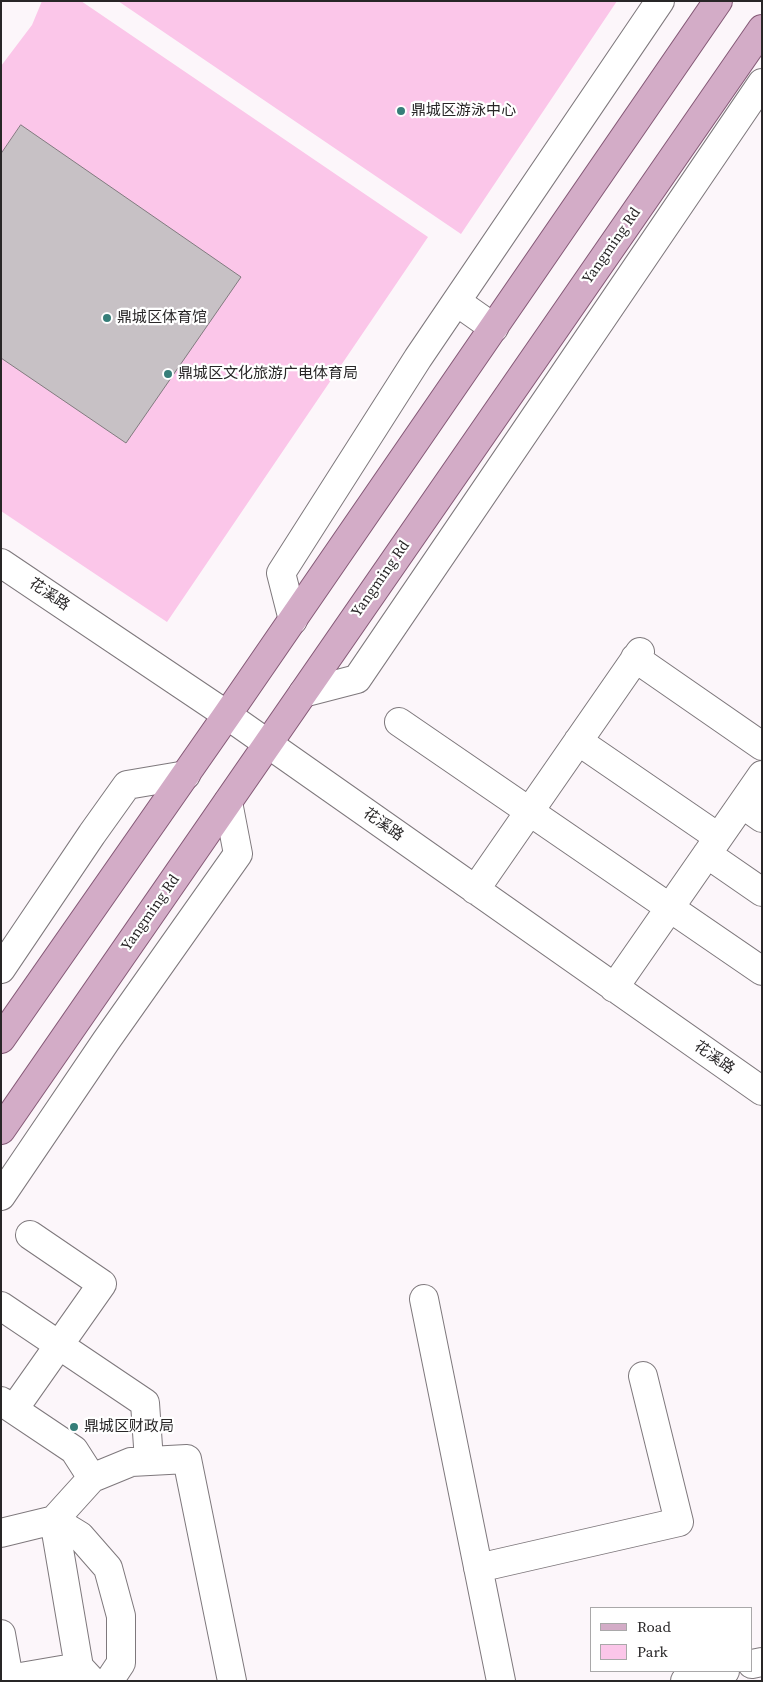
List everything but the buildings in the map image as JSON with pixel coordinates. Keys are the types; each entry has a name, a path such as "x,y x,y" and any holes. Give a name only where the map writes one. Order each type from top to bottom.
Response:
{"main road":[{"path":"1,1039 227,716 718,1"},
{"name":"Yangming Rd","path":"1,1130 762,29"}],"street":[{"path":"293,620 281,573 418,358 660,1"},
{"path":"302,694 357,679 762,83"},
{"path":"457,302 494,328"},
{"path":"472,448 499,468"},
{"name":"花溪路","path":"1,563 227,716 762,1092"},
{"path":"475,890 638,655 762,746"},
{"path":"399,722 762,971"},
{"path":"578,741 712,846 762,892"},
{"path":"1,969 127,785 186,775"},
{"path":"614,988 712,846 752,811 762,775"},
{"path":"1,1196 106,1041 238,854 228,802"},
{"path":"30,1234 102,1284 58,1345 7,1405 74,1450 92,1478"},
{"path":"424,1299 501,1681"},
{"path":"1,1306 145,1403 149,1461"},
{"path":"478,1568 679,1522 643,1376"},
{"path":"1,1534 54,1520 92,1478 131,1462 187,1459 232,1681"},
{"path":"1,1634 5,1680 85,1674 54,1520"},
{"path":"54,1520 80,1536 108,1568 121,1616 121,1663 108,1681"},
{"path":"684,1681 721,1672"}],"green space":[{"name":"鼎城区文化旅游广电体育局","path":"42,1 81,1 428,237 167,622 1,511 1,66 32,25"},
{"name":"鼎城区游泳中心","path":"118,1 617,1 461,234"}],"place":[{"name":"鼎城区游泳中心","path":"401,111"},
{"name":"鼎城区体育馆","path":"107,318"},
{"name":"鼎城区文化旅游广电体育局","path":"168,374"},
{"name":"鼎城区财政局","path":"74,1427"}]}
